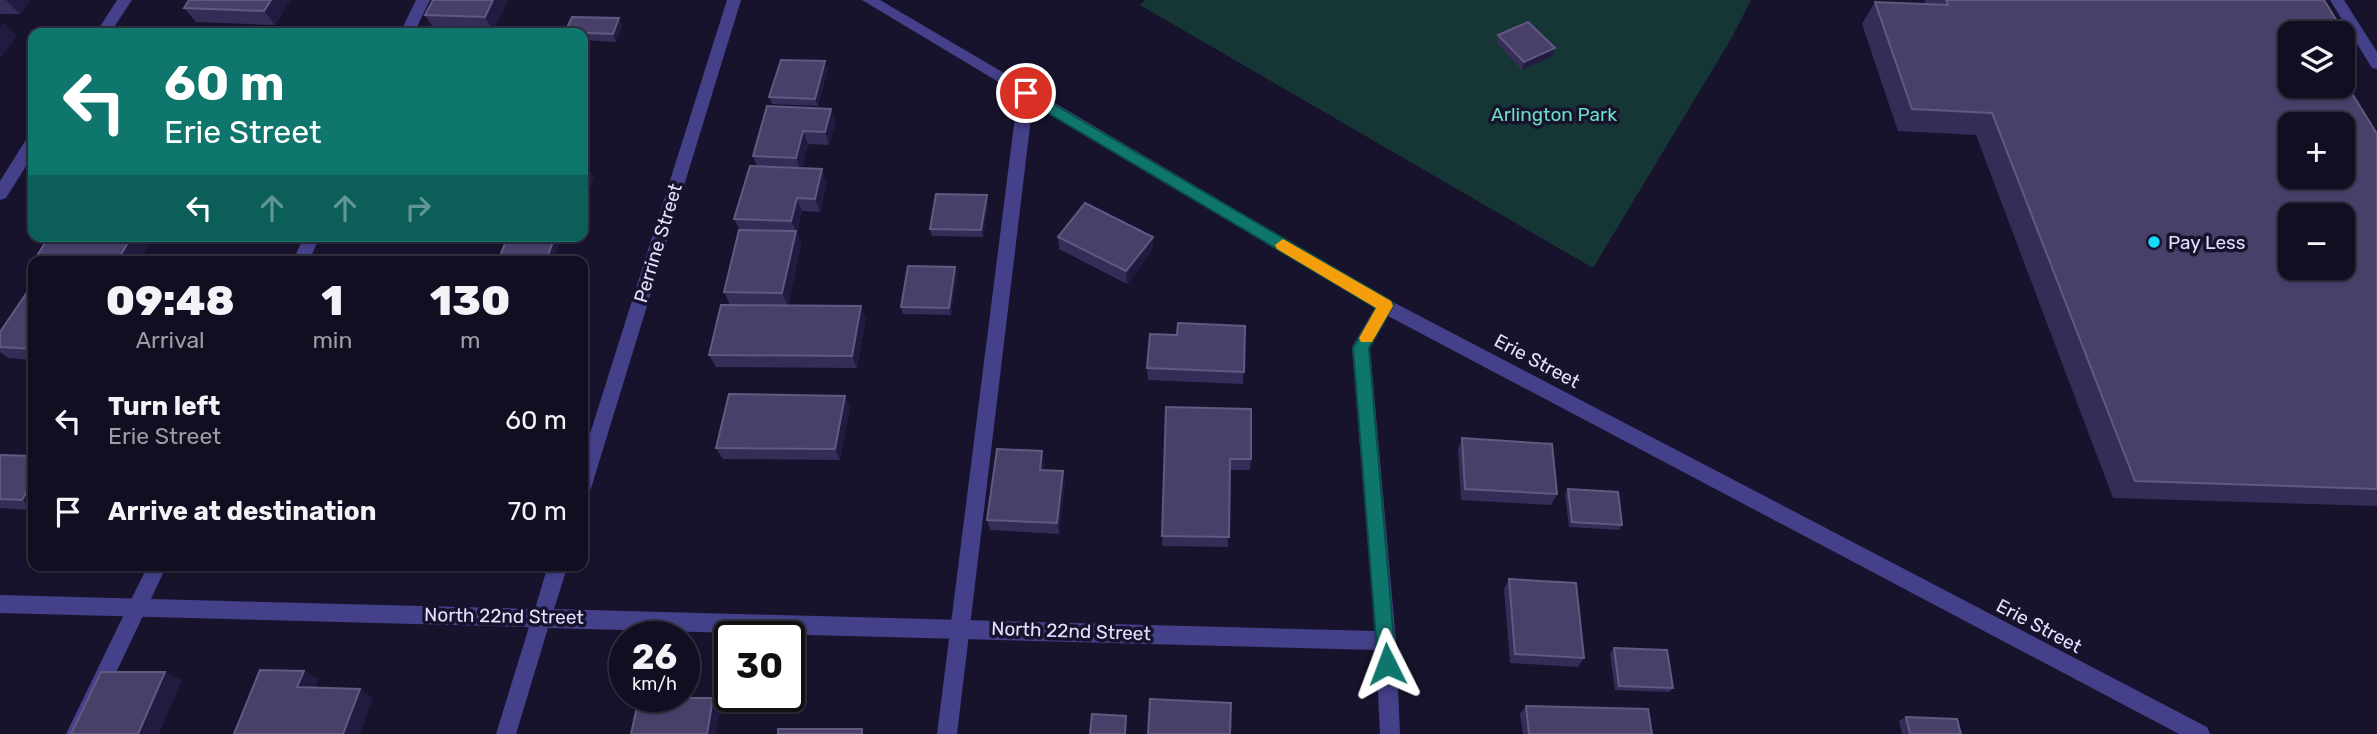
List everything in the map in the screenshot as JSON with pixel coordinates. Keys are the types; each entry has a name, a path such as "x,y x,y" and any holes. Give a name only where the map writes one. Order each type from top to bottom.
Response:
{"street":[{"path":"106,28 125,0"},
{"path":"409,28 423,0"},
{"name":"Perrine Street","path":"588,469 734,0"},
{"name":"Erie Street","path":"869,0 1385,306 2200,734"},
{"path":"2337,0 2377,64"},
{"path":"947,734 1026,93"},
{"path":"0,194 28,150"},
{"path":"1385,306 1361,348 1386,641 1390,734"},
{"path":"76,734 155,571"},
{"path":"506,734 556,571"},
{"name":"North 22nd Street","path":"0,604 542,616 1386,641"}],"green space":[{"name":"Arlington Park","path":"1145,0 1751,0 1731,39 1593,268 1140,5"}],"building":[{"path":"189,0 271,0 264,11 184,8"},
{"path":"433,0 493,0 485,17 425,15"},
{"name":"Pay Less","path":"1946,0 2324,0 2337,21 2278,21 2278,98 2355,98 2377,134 2377,489 2135,481 1992,113 1912,109 1875,2 1948,5"},
{"path":"572,17 619,18 613,34 588,33 588,28 567,28"},
{"path":"1528,22 1555,48 1524,62 1498,35"},
{"path":"243,27 312,28 242,28"},
{"path":"781,60 825,61 815,99 769,97"},
{"path":"767,106 831,109 825,132 803,131 796,158 753,156"},
{"path":"750,166 822,169 815,199 797,198 791,221 734,219"},
{"path":"936,194 987,195 981,230 930,229"},
{"path":"1085,203 1153,237 1126,271 1058,237"},
{"path":"739,230 796,231 782,293 724,292"},
{"path":"45,242 128,242 120,256 37,256"},
{"path":"506,242 553,242 548,256 500,256"},
{"path":"908,266 955,267 949,308 901,307"},
{"path":"28,291 28,349 0,347 0,332"},
{"path":"721,305 861,306 852,356 709,355"},
{"path":"1178,323 1245,326 1244,372 1147,368 1150,334 1177,335"},
{"path":"729,394 845,396 835,449 716,448"},
{"path":"1166,407 1251,409 1251,459 1230,459 1229,537 1162,536"},
{"path":"1462,438 1552,444 1557,494 1465,489"},
{"path":"997,449 1042,451 1040,470 1063,471 1057,523 987,520"},
{"path":"0,455 28,456 28,490 22,500 0,499"},
{"path":"1568,489 1618,492 1622,525 1572,522"},
{"path":"1509,579 1576,583 1584,658 1515,654"},
{"path":"1614,648 1667,650 1673,688 1619,686"},
{"path":"260,670 304,671 297,687 360,689 343,734 234,734"},
{"path":"101,672 165,672 138,734 71,734"},
{"path":"700,698 713,698 707,734 631,734 636,712 700,712"},
{"path":"1150,699 1231,703 1230,734 1148,734"},
{"path":"1526,706 1648,709 1652,734 1529,734"},
{"path":"1092,714 1126,716 1125,734 1090,734"},
{"path":"1906,717 1957,719 1961,734 1910,734"},
{"path":"778,729 862,729 862,734 778,734"}],"slow traffic":[{"path":"1283,245 1385,306 1367,338"}],"place":[{"name":"Pay Less","path":"2154,242"}],"route":[{"path":"1026,93 1385,306 1361,348 1387,664"}]}
